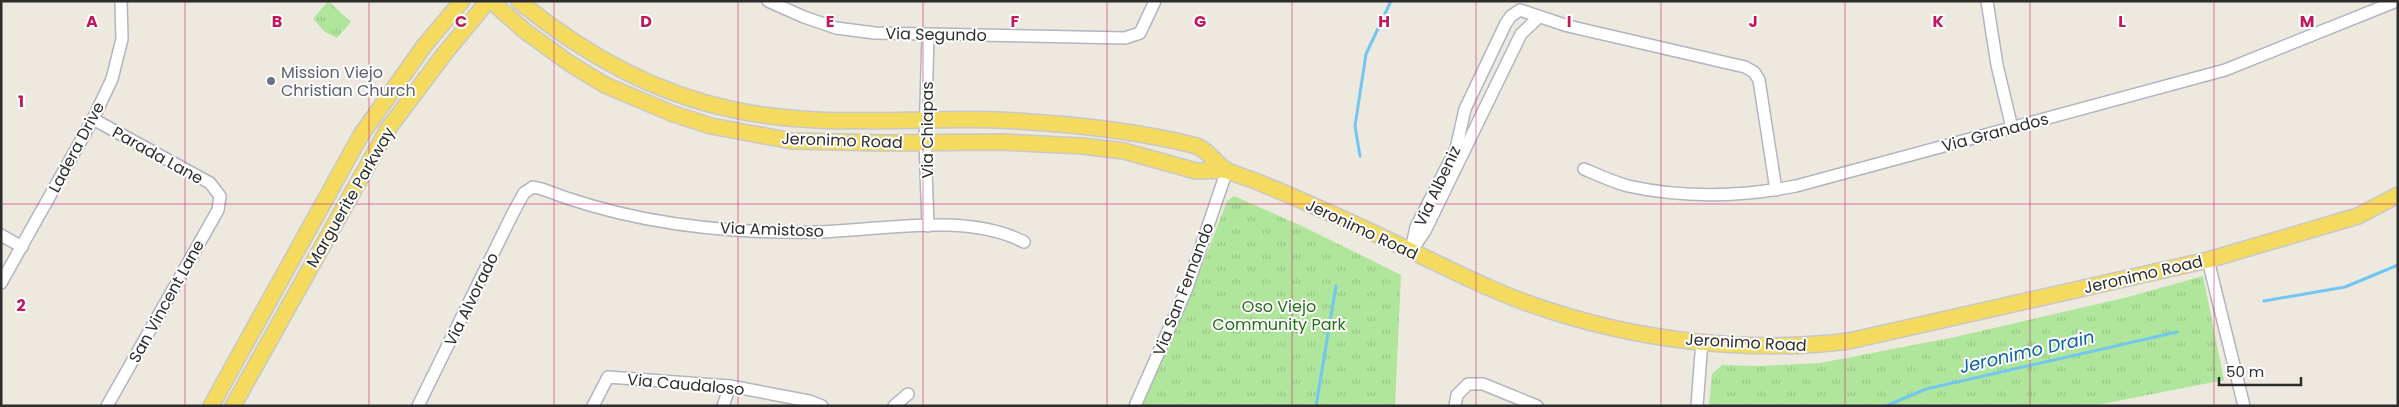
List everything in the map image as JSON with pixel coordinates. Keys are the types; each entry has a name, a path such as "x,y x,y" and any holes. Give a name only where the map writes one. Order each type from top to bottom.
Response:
{"main road":[{"name":"Marguerite Parkway","path":"210,406 361,135 428,40 462,1"},
{"name":"Marguerite Parkway","path":"233,406 388,129 439,59 490,1"},
{"name":"Jeronimo Road","path":"490,1 525,31 569,63 605,84 671,113 711,126 792,141 882,143 1001,142 1082,146 1124,151 1196,171 1227,170"},
{"name":"Jeronimo Road","path":"519,1 557,32 600,59 660,88 731,110 796,119 926,122 996,120 1119,129 1199,146 1227,170 1295,198 1468,278 1537,307 1600,325 1702,341 1768,346 1808,346 1849,341 2208,260 2358,216 2398,195"}],"street":[{"name":"Ladera Drive","path":"1,282 93,119 112,79 122,39 121,1"},
{"name":"Via Segundo","path":"768,1 836,28 875,33 1126,38 1140,33 1155,1"},
{"path":"1988,1 1997,65 2012,128"},
{"name":"Via Granados","path":"1584,169 1627,186 1695,195 1723,195 1776,190 2225,70 2397,1"},
{"name":"Via Albeniz","path":"1411,250 1416,227 1456,150 1465,109 1506,23 1520,10 1585,30 1745,67 1754,72 1759,80 1776,190"},
{"name":"Via Albeniz","path":"1411,250 1424,231 1505,70 1521,34 1539,17"},
{"name":"Via Chiapas","path":"928,34 925,142 928,226"},
{"path":"1487,61 1505,70"},
{"name":"Parada Lane","path":"93,119 210,183 220,196"},
{"name":"Via San Fernando","path":"1135,406 1187,288 1227,170"},
{"name":"Via Amistoso","path":"524,193 532,187 609,210 681,224 748,230 818,232 953,225 990,228 1006,232 1024,242"},
{"name":"Via Alvorado","path":"418,406 524,193"},
{"name":"San Vincent Lane","path":"108,406 218,210 220,196"},
{"path":"1,234 22,247"},
{"path":"2208,260 2244,406"},
{"path":"1697,406 1702,341"},
{"name":"Via Caudaloso","path":"594,406 608,377 730,386 822,406"},
{"path":"1455,406 1457,395 1468,384 1483,384 1536,406"},
{"path":"723,406 730,386"},
{"path":"894,406 908,394"}],"green space":[{"path":"328,1 351,22 337,38 325,32 313,19"},
{"name":"Oso Viejo Community Park","path":"1234,196 1302,226 1401,275 1395,406 1142,406 1188,302 1227,201"},
{"path":"2203,276 2224,380 2092,406 1709,406 1712,374 1722,365 1756,366 1820,363 1955,337 2128,297"}],"waterway":[{"path":"1360,156 1355,126 1366,54 1391,1"},
{"name":"Jeronimo Drain","path":"2264,301 2345,287 2398,265"},
{"path":"1316,406 1336,286"},
{"name":"Jeronimo Drain","path":"1886,406 1926,389 2177,332"}],"place":[{"name":"Mission Viejo Christian Church","path":"271,81"}]}
